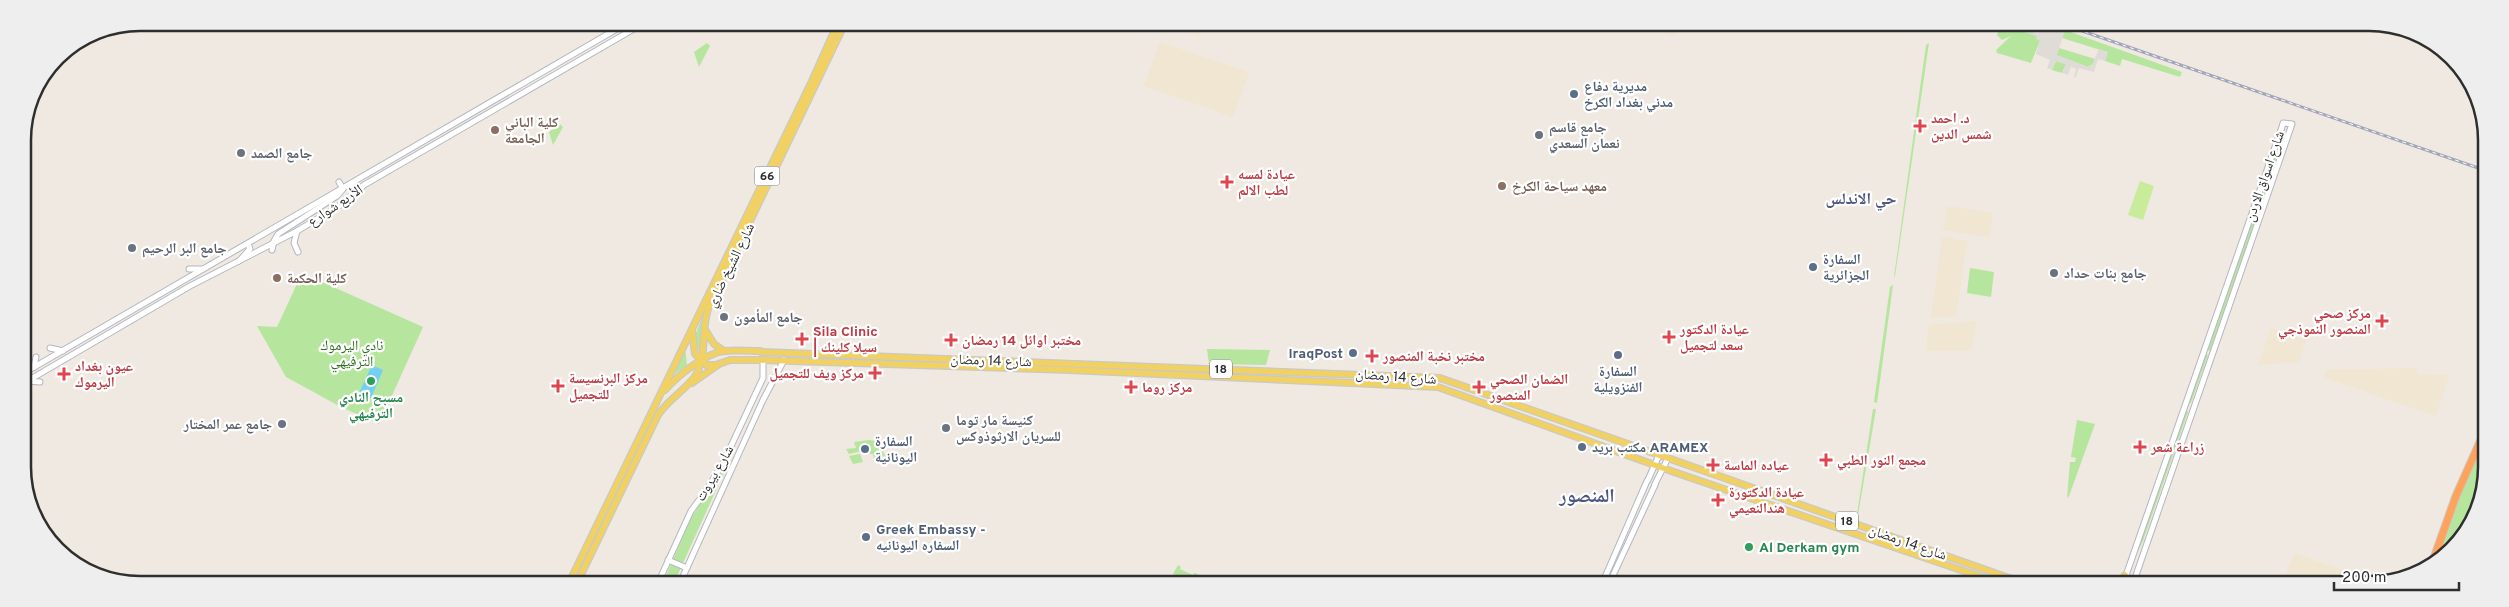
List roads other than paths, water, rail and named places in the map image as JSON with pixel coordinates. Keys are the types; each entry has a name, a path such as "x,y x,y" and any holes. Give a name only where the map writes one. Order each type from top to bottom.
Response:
{"highway":[{"path":"2436,552 2456,496 2478,446"}],"main road":[{"name":"الأربع شوارع","path":"31,369 613,31"},
{"name":"الأربع شوارع","path":"31,379 190,286 272,247 342,204 364,185 630,31"},
{"name":"شارع الشيخ ضاري","path":"572,576 834,31"},
{"name":"شارع الشيخ ضاري","path":"580,576 658,416 672,397 688,385 697,373 704,348 704,328 708,309 842,31"},
{"path":"506,93 511,101"},
{"name":"شارع اسواق الاردن","path":"2125,575 2283,123 2292,124 2193,408 2137,576"},
{"path":"379,159 383,165"},
{"path":"272,247 281,232 330,202 343,188 339,182"},
{"path":"297,231 294,243 298,252"},
{"path":"281,232 285,238"},
{"path":"239,262 250,249 248,244"},
{"path":"189,269 203,269"},
{"path":"692,328 694,351 700,362"},
{"path":"704,328 711,341 724,351"},
{"path":"50,348 64,351"},
{"name":"شارع 14 رمضان","path":"659,397 674,380 700,362 724,351 1440,378 2003,576"},
{"path":"34,367 36,357"},
{"name":"شارع 14 رمضان","path":"700,362 708,366 736,360 784,360 1434,386 1663,468 1979,576"},
{"name":"شارع بيروت","path":"661,576 691,511 708,488 724,461 764,373 761,360"},
{"name":"شارع بيروت","path":"683,576 763,400 784,360"},
{"path":"688,385 706,375 720,364"},
{"path":"31,382 40,382"},
{"path":"755,394 761,395 763,400"},
{"path":"2185,406 2193,408"},
{"path":"1606,576 1659,455"},
{"path":"1613,576 1668,458"},
{"path":"668,560 687,568"}],"water":[{"name":"مسبح النادي الترفيهي","path":"372,365 383,370 371,398 359,393"}],"railway":[{"path":"2082,31 2478,168"}],"place":[{"name":"مديرية دفاع مدني بغداد الكرخ","path":"1574,94"},
{"name":"د. احمد شمس الدين","path":"1920,126"},
{"name":"كلية الباني الجامعة","path":"495,130"},
{"name":"جامع قاسم نعمان السعدي","path":"1539,135"},
{"name":"جامع الصمد","path":"241,153"},
{"name":"عيادة لمسه لطب الالم","path":"1227,182"},
{"name":"معهد سياحة الكرخ","path":"1502,186"},
{"name":"جامع البر الرحيم","path":"132,248"},
{"name":"السفارة الجزائرية","path":"1813,267"},
{"name":"جامع بنات حداد","path":"2054,273"},
{"name":"كلية الحكمة","path":"277,278"},
{"name":"جامع المأمون","path":"724,317"},
{"name":"مركز صحي المنصور النموذجي","path":"2382,321"},
{"name":"عيادة الدكتور سعد لتجميل","path":"1669,337"},
{"name":"Sila Clinic | سيلا كلينك","path":"802,339"},
{"name":"مختبر اوائل 14 رمضان","path":"951,340"},
{"name":"IraqPost","path":"1353,353"},
{"name":"السفارة الفنزويلية","path":"1618,355"},
{"name":"مختبر نخبة المنصور","path":"1372,356"},
{"name":"مركز ويف للتجميل","path":"875,373"},
{"name":"عيون بغداد اليرموك","path":"64,374"},
{"name":"مسبح النادي الترفيهي","path":"371,381"},
{"name":"مركز البرنسيسة للتجميل","path":"558,386"},
{"name":"مركز روما","path":"1131,387"},
{"name":"الضمان الصحي المنصور","path":"1479,387"},
{"name":"جامع عمر المختار","path":"282,424"},
{"name":"كنيسة مار توما للسريان الارثوذوكس","path":"946,428"},
{"name":"مكتب بريد ARAMEX","path":"1582,447"},
{"name":"زراعة شعر","path":"2140,447"},
{"name":"السفارة اليونانية","path":"865,449"},
{"name":"مجمع النور الطبي","path":"1826,460"},
{"name":"عياده الماسة","path":"1713,465"},
{"name":"عيادة الدكتورة هندالنعيمي","path":"1718,500"},
{"name":"Greek Embassy - السفاره اليونانيه","path":"866,537"},
{"name":"Al Derkam gym","path":"1749,547"}],"district":[{"name":"حي الاندلس","path":"1861,198"},
{"name":"المنصور","path":"1587,495"}],"park label":[{"name":"نادي اليرموك الترفيهي","path":"352,354"}]}
